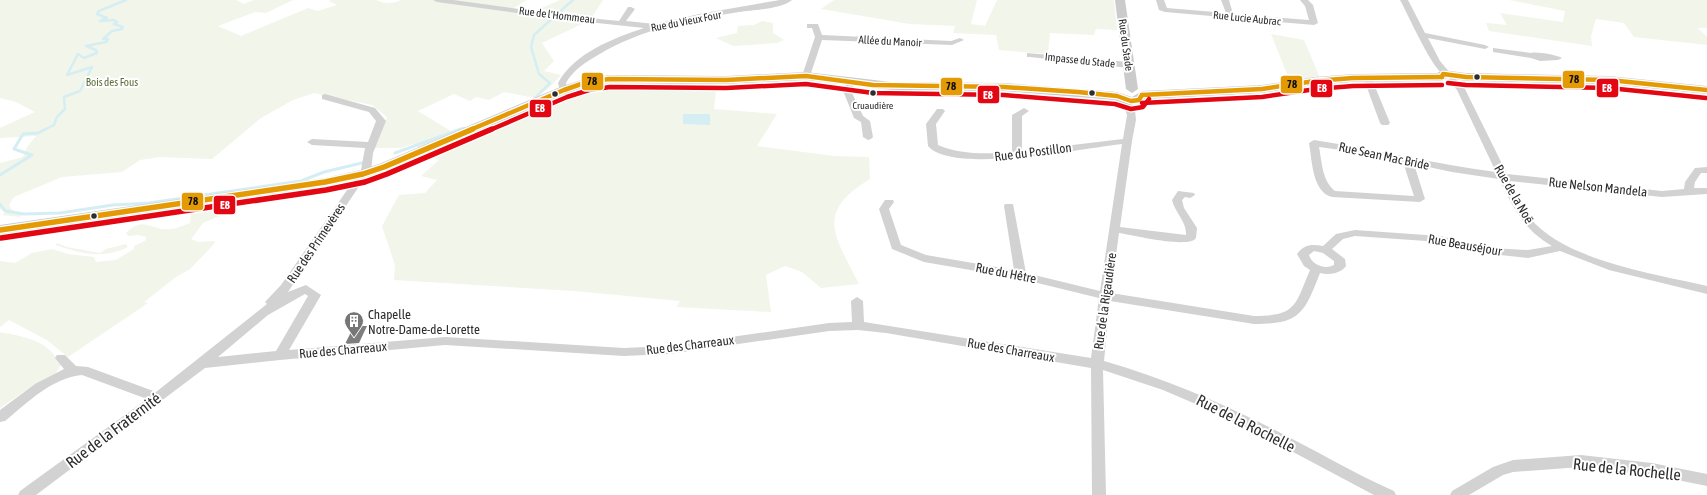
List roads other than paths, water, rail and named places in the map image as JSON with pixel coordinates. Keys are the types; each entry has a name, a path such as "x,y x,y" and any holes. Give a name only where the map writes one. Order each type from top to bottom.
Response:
{"main road":[{"name":"Rue du Stade","path":"1120,0 1129,65 1130,97"},
{"path":"0,230 325,182 366,166 407,158 564,90 587,82 610,79 726,80 806,76 891,86 1004,87 1130,97 1262,89 1315,81 1367,77 1608,80 1707,90"},
{"path":"0,222 29,223 140,209"}],"street":[{"name":"Rue de l'Hommeau","path":"437,0 569,18 652,26"},
{"name":"Rue du Vieux Four","path":"564,90 562,83 565,76 580,63 597,51 652,26 771,5 788,0"},
{"name":"Rue Lucie Aubrac","path":"1160,0 1162,8 1165,10 1314,23 1310,6 1304,0"},
{"path":"1225,0 1230,15"},
{"path":"1395,0 1404,1"},
{"name":"Rue de la Noë","path":"1404,1 1436,62 1461,89 1502,176 1526,219 1536,230 1561,247 1581,256 1626,270 1707,290"},
{"path":"622,22 631,9"},
{"path":"806,76 819,38 815,26 810,26"},
{"path":"1422,35 1491,47 1496,50 1533,56 1538,54 1546,57 1558,58"},
{"name":"Allée du Manoir","path":"819,38 952,43 960,40"},
{"name":"Impasse du Stade","path":"1030,55 1129,65"},
{"path":"1367,77 1385,123"},
{"path":"850,82 848,93 859,118 865,121 868,137"},
{"name":"Rue des Primevères","path":"264,310 285,288 366,166 381,119 372,110 325,97"},
{"name":"Rue de la Rigaudière","path":"1099,495 1097,364 1114,230 1127,142 1132,120 1130,97"},
{"name":"Rue du Postillon","path":"940,111 931,124 932,146 940,151 963,156 992,158 1127,142"},
{"path":"1017,154 1017,115 1024,111"},
{"path":"312,142 372,145"},
{"name":"Rue Sean Mac Bride","path":"1408,161 1420,199 1332,194 1326,190 1321,180 1314,144 1327,144 1363,150 1408,161 1502,176"},
{"path":"1694,193 1689,189 1690,182 1698,170 1707,170"},
{"name":"Rue Nelson Mandela","path":"1502,176 1662,194 1707,191"},
{"path":"1114,230 1170,238 1189,239 1191,238 1192,228 1179,208 1177,200 1182,193 1190,195"},
{"name":"Rue du Hêtre","path":"889,202 884,209 896,247 937,261 1021,275 1105,296"},
{"path":"1009,206 1021,275"},
{"name":"Rue Beauséjour","path":"1326,250 1333,241 1340,236 1355,233 1440,239 1491,251 1528,254 1561,247"},
{"path":"1308,249 1326,250 1339,259 1340,266 1333,270 1328,271 1316,268 1306,262 1302,254 1308,249"},
{"path":"1105,296 1254,320 1272,319 1289,315 1299,308 1316,268"},
{"path":"264,310 306,289 316,295 280,355"},
{"path":"857,301 858,326"},
{"name":"Rue de la Fraternité","path":"25,495 201,364 232,340 264,310"},
{"name":"Rue des Charreaux","path":"201,364 280,355 445,341 624,352 669,350 801,330 858,326 886,329 1097,364"},
{"path":"61,358 72,370"},
{"name":"Rue de la Rochelle","path":"1097,364 1128,372 1200,400 1368,486 1389,495"},
{"path":"0,417 59,375 72,370 83,370 156,397"},
{"name":"Rue de la Rochelle","path":"1457,495 1498,471 1513,466 1581,461 1652,469 1707,480"}],"water":[{"path":"683,114 710,114 710,125 683,124"}],"waterway":[{"path":"0,175 32,155 14,149 23,134 38,133 54,125 57,117 65,109 64,97 80,91 92,67 67,75 78,54 84,58 97,53 96,50 86,46 106,42 108,39 103,39 112,31 122,29 123,27 114,24 117,22 114,20 100,21 107,18 97,14 99,11 126,0"},
{"path":"557,14 573,0"},
{"path":"535,98 550,83 539,74 531,47 534,35 555,16"},
{"path":"395,153 461,129"},
{"path":"0,204 5,211 24,214 60,213 113,205 149,203 301,181 324,172 366,162"}],"place":[{"name":"Cruaudière","path":"873,93"},
{"name":"Chapelle Notre-Dame-de-Lorette","path":"354,338"}],"park label":[{"name":"Bois des Fous","path":"112,82"}]}
